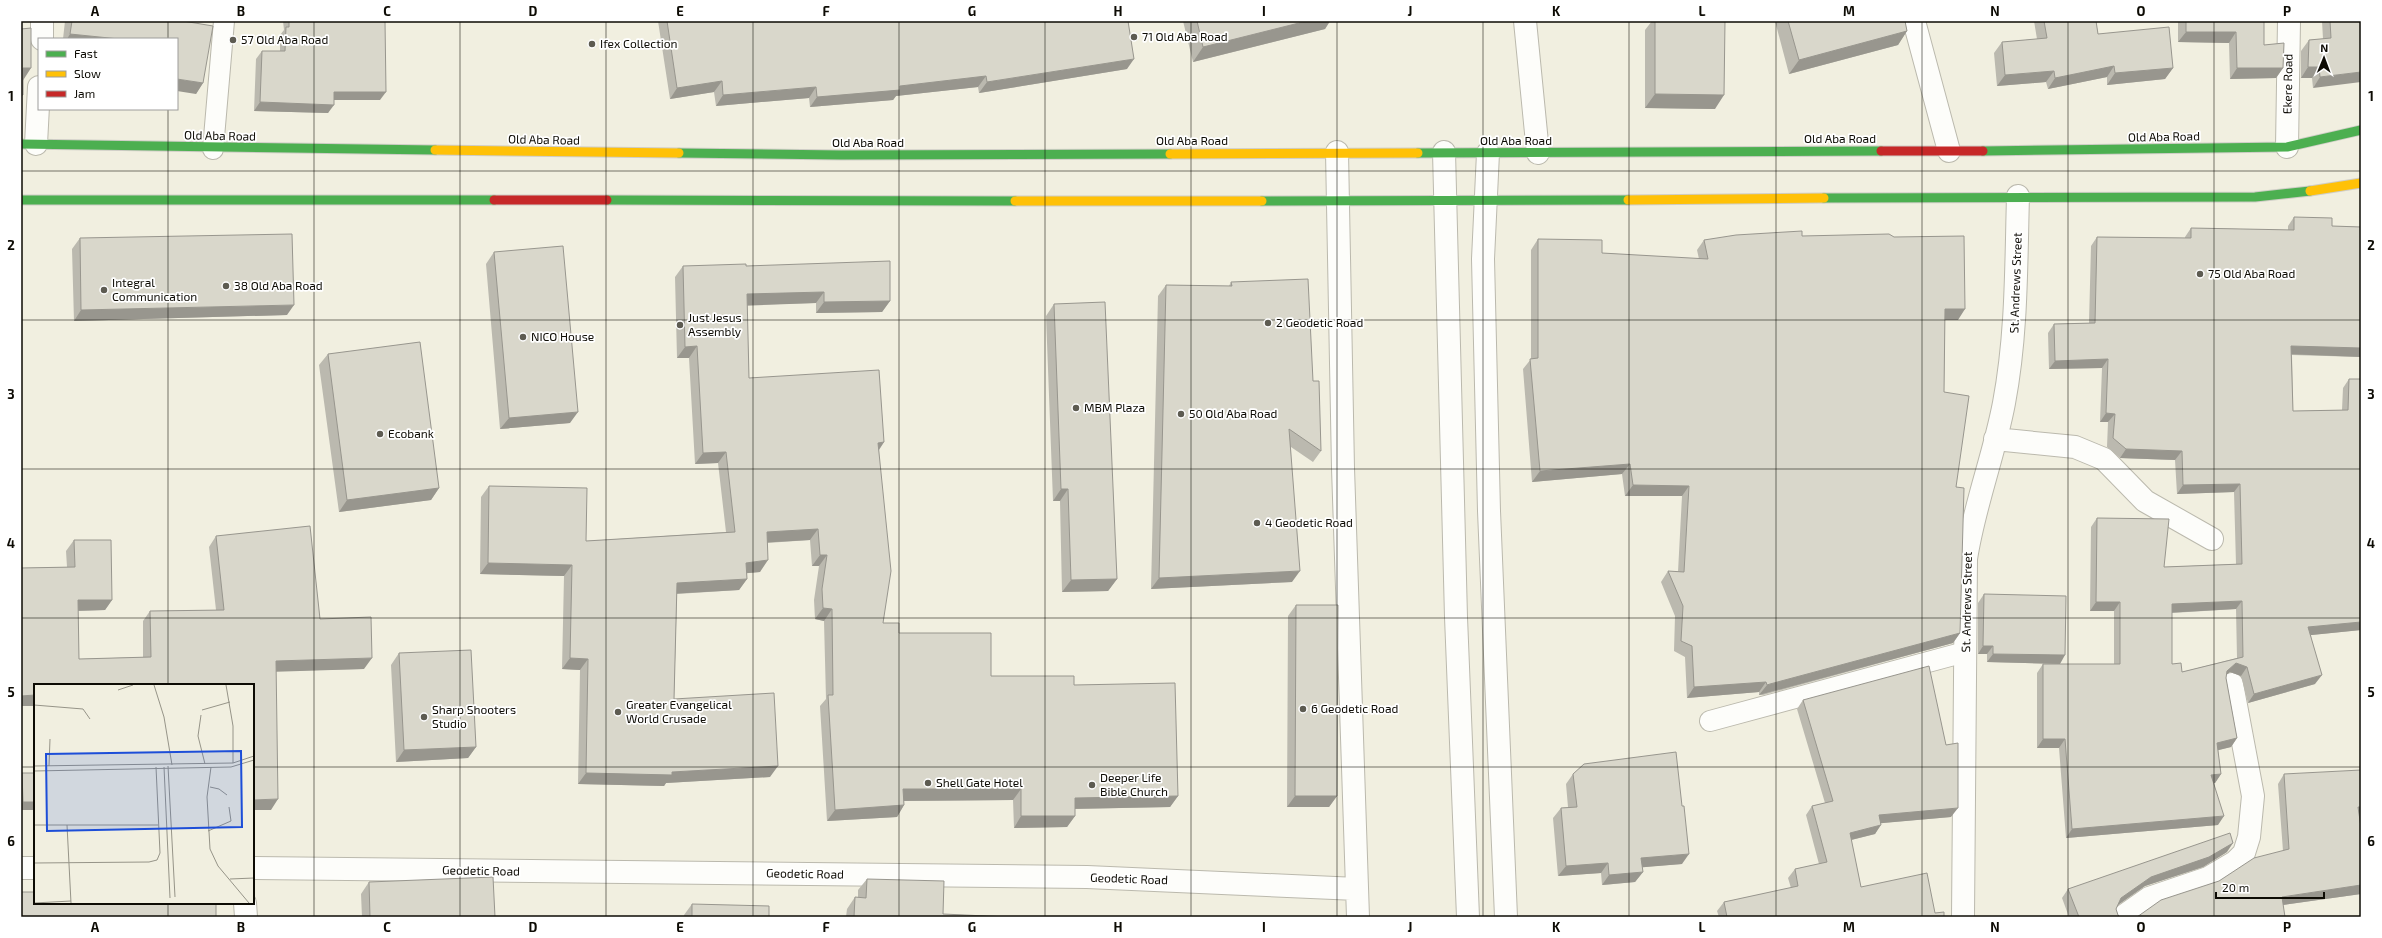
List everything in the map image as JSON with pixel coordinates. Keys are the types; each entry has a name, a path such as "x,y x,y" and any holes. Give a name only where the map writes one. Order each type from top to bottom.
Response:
{"main road":[{"name":"Old Aba Road","path":"28,144 213,149 841,155 1337,152 1538,153 1948,151 2287,147 2361,130"},
{"path":"21,200 1338,199 1485,201 2018,196 2255,197 2321,190 2361,183"}],"street":[{"path":"42,21 42,38"},
{"path":"1525,21 1538,153"},
{"path":"1914,21 1948,151"},
{"name":"Ekere Road","path":"2287,147 2289,21"},
{"path":"28,144 38,92"},
{"path":"1337,152 1343,468 1358,917"},
{"path":"1444,152 1456,617 1468,917"},
{"path":"1488,153 1483,260 1489,511 1506,917"},
{"name":"St. Andrews Street","path":"1963,917 1966,559 1971,525 2004,405 2014,337 2018,196"},
{"path":"1995,439 2075,447 2104,459 2145,501 2212,539"},
{"path":"2122,917 2149,898 2208,878 2235,862 2244,853 2249,837 2253,796 2232,684"},
{"path":"21,868 34,868"},
{"name":"Geodetic Road","path":"254,868 1087,877 1357,889"},
{"path":"245,904 246,917"}],"lane":[{"path":"213,149 224,21"},
{"path":"1710,721 1965,652"}],"building":[{"path":"72,21 183,21 213,26 203,83 178,79 178,38 109,38 70,34"},
{"path":"289,21 385,21 386,92 334,92 334,105 260,102 262,51 285,51 286,27 289,27"},
{"path":"667,21 1128,21 1134,59 987,82 986,76 900,86 900,90 817,97 816,87 723,95 722,81 677,88"},
{"path":"1197,21 1307,21 1203,47"},
{"path":"1655,21 1725,21 1724,95 1655,94"},
{"path":"1788,21 1905,21 1907,31 1799,60"},
{"path":"2044,21 2096,21 2098,34 2169,27 2173,68 2115,73 2114,66 2055,78 2054,71 2005,75 2002,42 2047,38"},
{"path":"2186,21 2264,21 2264,45 2284,43 2283,68 2237,68 2236,32 2186,32"},
{"path":"2330,21 2361,21 2361,72 2320,77 2319,67 2308,67 2309,40 2331,38"},
{"path":"31,28 31,68 23,68 23,95 21,95 21,29"},
{"path":"2294,217 2332,218 2332,226 2361,227 2361,348 2291,346 2293,411 2348,410 2349,379 2361,379 2361,622 2308,627 2322,675 2254,694 2247,667 2236,663 2227,671 2226,678 2237,738 2217,743 2221,774 2211,775 2224,816 2072,829 2065,739 2043,739 2043,664 2120,664 2120,602 2096,602 2097,518 2169,519 2164,567 2242,564 2240,484 2183,485 2182,451 2126,449 2113,438 2115,414 2106,413 2108,359 2055,361 2054,324 2095,323 2097,237 2191,238 2191,228 2294,230","holes":["2242,601 2243,657 2182,672 2181,663 2172,664 2172,604"]},
{"path":"1802,231 1802,236 1889,234 1894,237 1964,236 1965,309 1945,309 1944,392 1969,396 1956,487 1964,488 1960,633 1767,685 1766,682 1694,687 1692,646 1681,641 1683,606 1668,571 1684,572 1689,486 1633,485 1630,464 1540,471 1530,359 1538,358 1538,239 1602,240 1602,253 1708,259 1704,240 1736,235"},
{"path":"292,234 294,305 81,310 80,238"},
{"path":"563,246 578,412 509,418 494,252"},
{"path":"890,261 890,301 824,302 824,292 747,294 749,378 879,370 884,442 878,443 891,571 883,623 899,623 899,633 991,633 991,676 1074,676 1074,685 1175,683 1178,796 1075,798 1075,816 1021,816 1021,789 903,789 904,805 835,810 828,695 833,695 832,609 823,608 822,589 827,555 820,555 818,529 767,532 768,560 746,563 747,579 677,583 674,699 774,693 778,766 672,772 672,775 586,773 588,659 570,658 572,565 488,563 489,486 587,488 586,541 735,532 726,452 703,453 697,346 685,347 683,266 746,264 746,266"},
{"path":"1308,279 1313,381 1319,381 1321,451 1289,429 1300,571 1159,578 1166,285 1232,286 1231,282"},
{"path":"1105,302 1117,579 1071,580 1068,489 1061,489 1054,304"},
{"path":"420,342 439,488 347,500 328,354"},
{"path":"310,526 320,619 371,617 372,658 276,661 278,799 254,800 254,684 34,684 34,695 21,696 21,568 75,567 74,540 111,540 112,600 78,600 79,659 151,657 150,611 224,610 216,536"},
{"path":"1984,594 2066,596 2065,655 1993,654 1993,646 1983,646"},
{"path":"1296,605 1338,605 1337,796 1295,796"},
{"path":"471,650 476,747 404,750 399,653"},
{"path":"1929,666 1946,745 1958,743 1958,808 1879,815 1881,825 1850,833 1861,887 1927,873 1935,913 1944,912 1944,917 1727,917 1724,902 1798,886 1795,869 1827,862 1812,806 1833,801 1803,700"},
{"path":"1676,752 1689,854 1641,858 1643,872 1609,875 1608,863 1566,866 1561,808 1577,807 1573,774 1584,764"},
{"path":"2361,770 2361,807 2358,807 2361,827 2361,885 2282,897 2285,917 2137,917 2161,900 2219,881 2254,858 2289,849 2284,774"},
{"path":"22,773 34,773 34,802 23,802"},
{"path":"2230,833 2233,843 2209,857 2151,877 2121,898 2116,909 2120,917 2079,917 2068,889"},
{"path":"493,877 495,917 370,917 369,882"},
{"path":"867,879 944,881 943,914 1008,917 854,917 855,897 866,898"},
{"path":"21,892 34,892 34,904 216,904 216,917 21,917"},
{"path":"692,904 769,906 769,917 692,917"}],"traffic: fast":[{"path":"1983,151 2287,147 2361,130"},
{"path":"21,144 435,150"},
{"path":"1418,153 1881,151"},
{"path":"679,153 841,155 1170,154"},
{"path":"1824,198 2255,197 2310,191"},
{"path":"21,200 494,200"},
{"path":"607,200 1015,201"},
{"path":"1262,201 1628,200"}],"traffic: slow":[{"path":"435,150 679,153"},
{"path":"1170,154 1418,153"},
{"path":"2310,191 2361,183"},
{"path":"1628,200 1824,198"},
{"path":"1015,201 1262,201"}],"traffic: jam":[{"path":"1881,151 1983,151"},
{"path":"494,200 607,200"}],"place":[{"name":"71 Old Aba Road","path":"1134,37"},
{"name":"57 Old Aba Road","path":"233,40"},
{"name":"Ifex Collection","path":"592,44"},
{"name":"75 Old Aba Road","path":"2200,274"},
{"name":"38 Old Aba Road","path":"226,286"},
{"name":"Integral Communication","path":"104,290"},
{"name":"2 Geodetic Road","path":"1268,323"},
{"name":"Just Jesus Assembly","path":"680,325"},
{"name":"NICO House","path":"523,337"},
{"name":"MBM Plaza","path":"1076,408"},
{"name":"50 Old Aba Road","path":"1181,414"},
{"name":"Ecobank","path":"380,434"},
{"name":"4 Geodetic Road","path":"1257,523"},
{"name":"6 Geodetic Road","path":"1303,709"},
{"name":"Greater Evangelical World Crusade","path":"618,712"},
{"name":"Sharp Shooters Studio","path":"424,717"},
{"name":"Shell Gate Hotel","path":"928,783"},
{"name":"Deeper Life Bible Church","path":"1092,785"}]}
